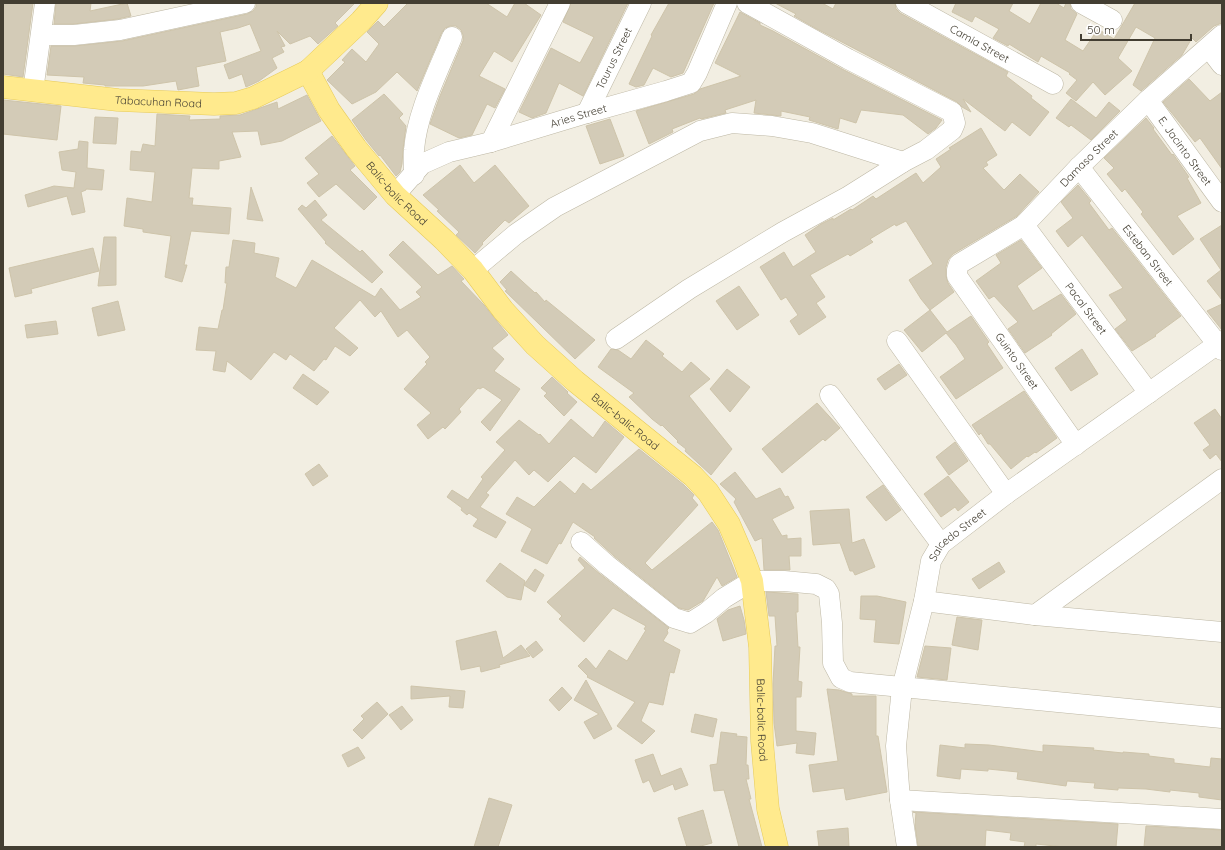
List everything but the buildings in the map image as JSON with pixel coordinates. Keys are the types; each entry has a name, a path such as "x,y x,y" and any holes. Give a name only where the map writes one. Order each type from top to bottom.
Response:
{"main road":[{"name":"Tabacuhan Road","path":"3,87 118,100 214,104 236,103 252,98 308,71 377,3"},
{"name":"Balic-balic Road","path":"308,71 329,110 351,142 395,195 444,240 473,270 503,310 535,345 575,381 693,476 708,492 729,524 752,581 760,647 762,741 768,809 777,847"}],"street":[{"path":"33,91 45,3"},
{"path":"41,35 74,36 120,30 245,3"},
{"path":"490,142 560,3"},
{"name":"Taurus Street","path":"587,113 642,3"},
{"name":"Aries Street","path":"395,195 422,164 449,152 490,142 666,91 691,82 697,73 727,3"},
{"path":"616,339 689,289 783,232 849,196 903,162 926,150 952,130 954,123 952,112 848,59 747,3"},
{"name":"Camia Street","path":"906,3 1053,84"},
{"path":"1081,3 1112,20"},
{"path":"414,175 414,150 419,122 452,37"},
{"path":"1215,42 1222,65"},
{"name":"Damaso Street","path":"957,276 959,264 1024,225 1079,167 1148,100 1215,42"},
{"name":"E. Jacinto Street","path":"1148,100 1222,202"},
{"path":"473,270 516,234 555,207 700,131 732,123 772,126 812,133 903,162"},
{"name":"Esteban Street","path":"1079,167 1220,345"},
{"name":"Pacal Street","path":"1024,225 1148,392"},
{"name":"Guinto Street","path":"957,276 1076,445"},
{"path":"897,341 1006,494"},
{"name":"Salcedo Street","path":"906,847 900,800 896,746 902,688 924,601 931,561 941,544 1006,494 1148,392 1220,345"},
{"path":"830,395 941,544"},
{"path":"1035,615 1222,479"},
{"path":"581,542 607,566 674,618 690,623 706,613 724,598 752,581 784,581 816,584 826,589 829,594 832,623 833,663 841,678 850,682 1222,718"},
{"path":"924,601 1035,615 1222,632"},
{"path":"900,800 1222,818"}]}
